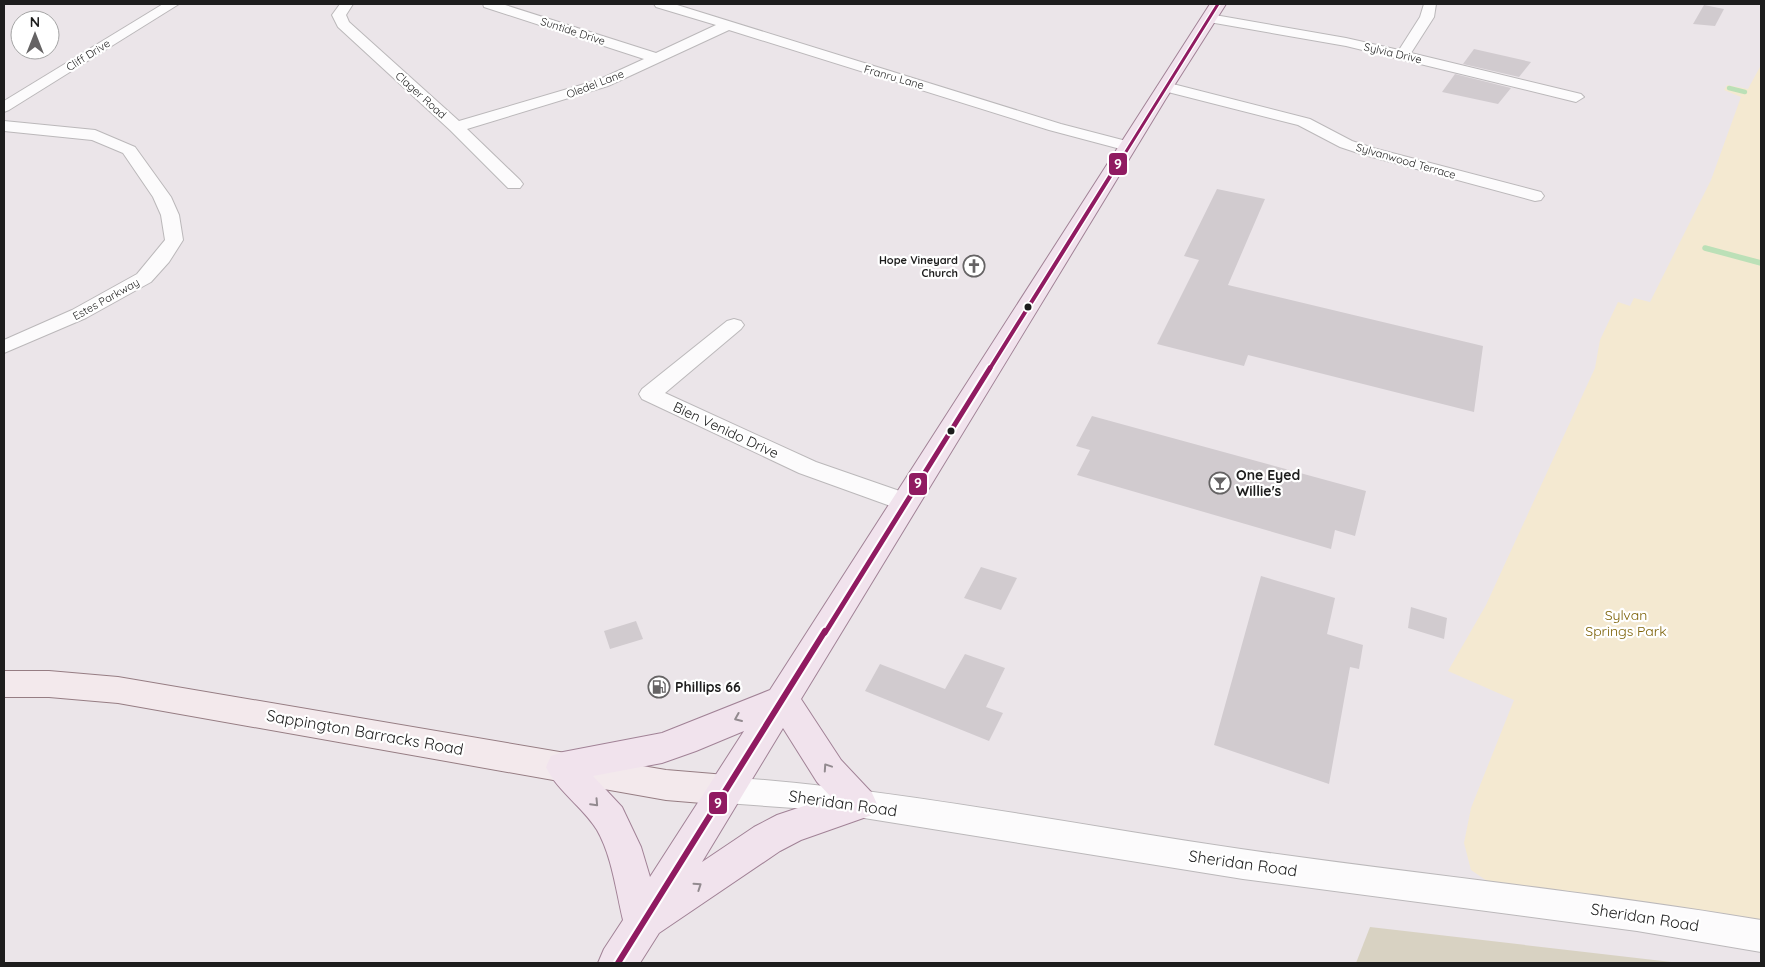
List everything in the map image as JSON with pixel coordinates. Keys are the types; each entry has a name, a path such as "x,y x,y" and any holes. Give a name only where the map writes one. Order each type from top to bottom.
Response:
{"main road":[{"path":"618,963 1214,11"},
{"path":"562,767 662,748 684,741 783,699"},
{"path":"643,923 767,839 790,827 859,804 829,771 783,699"},
{"path":"562,767 609,818 623,847 643,923"}],"street":[{"name":"Cliff Drive","path":"4,107 172,4"},
{"name":"Clager Road","path":"347,4 339,15 343,24 456,127 514,184"},
{"name":"Suntide Drive","path":"489,4 656,58"},
{"path":"1404,55 1427,17 1430,4"},
{"name":"Franru Lane","path":"670,5 1054,127 1128,146"},
{"name":"Sylvia Drive","path":"1214,11 1576,97"},
{"name":"Oledel Lane","path":"456,127 604,83 728,25"},
{"name":"Sylvanwood Terrace","path":"1165,87 1304,122 1346,144 1367,151 1535,196"},
{"name":"Estes Parkway","path":"4,126 95,135 129,150 162,197 170,215 174,240 162,258 144,278 79,314 4,348"},
{"name":"Bien Venido Drive","path":"734,325 650,394 716,427 857,488 906,502"},
{"name":"Sappington Barracks Road","path":"4,684 49,684 118,690 666,785 726,790"},
{"name":"Sheridan Road","path":"726,790 808,796 1243,864 1628,914 1761,936"}],"shaded area":[{"path":"1370,927 1680,963 1356,963"}],"green space":[{"name":"Sylvan Springs Park","path":"1761,65 1761,924 1490,883 1471,870 1464,843 1471,808 1514,700 1448,671 1486,605 1595,368 1600,340 1618,302 1630,306 1634,298 1650,302 1711,180 1741,97 1724,90 1727,85 1748,89"}],"building":[{"path":"1704,5 1724,9 1715,26 1693,24"},
{"path":"1474,49 1531,62 1519,77 1463,64"},
{"path":"1455,74 1511,88 1498,104 1442,92"},
{"path":"1217,189 1265,199 1228,285 1483,346 1474,412 1248,355 1244,366 1157,344 1199,260 1184,256"},
{"name":"One Eyed Willie's","path":"1092,416 1366,491 1355,536 1335,530 1331,549 1077,475 1090,450 1076,446"},
{"path":"981,567 1017,578 1001,610 964,598"},
{"path":"1261,576 1335,598 1327,634 1363,645 1359,669 1350,667 1329,784 1214,745"},
{"path":"1411,607 1447,618 1444,639 1408,628"},
{"path":"636,621 643,639 610,649 604,631"},
{"path":"965,654 1005,668 986,707 1003,713 989,741 865,691 880,664 945,689"}],"waterway":[{"path":"1729,88 1745,92"},
{"path":"1705,248 1761,263"}],"transit line":[{"name":"9","path":"618,963 1218,4"}],"place":[{"name":"Hope Vineyard Church","path":"974,266"},
{"name":"One Eyed Willie's","path":"1220,483"},
{"name":"Phillips 66","path":"659,687"}]}
